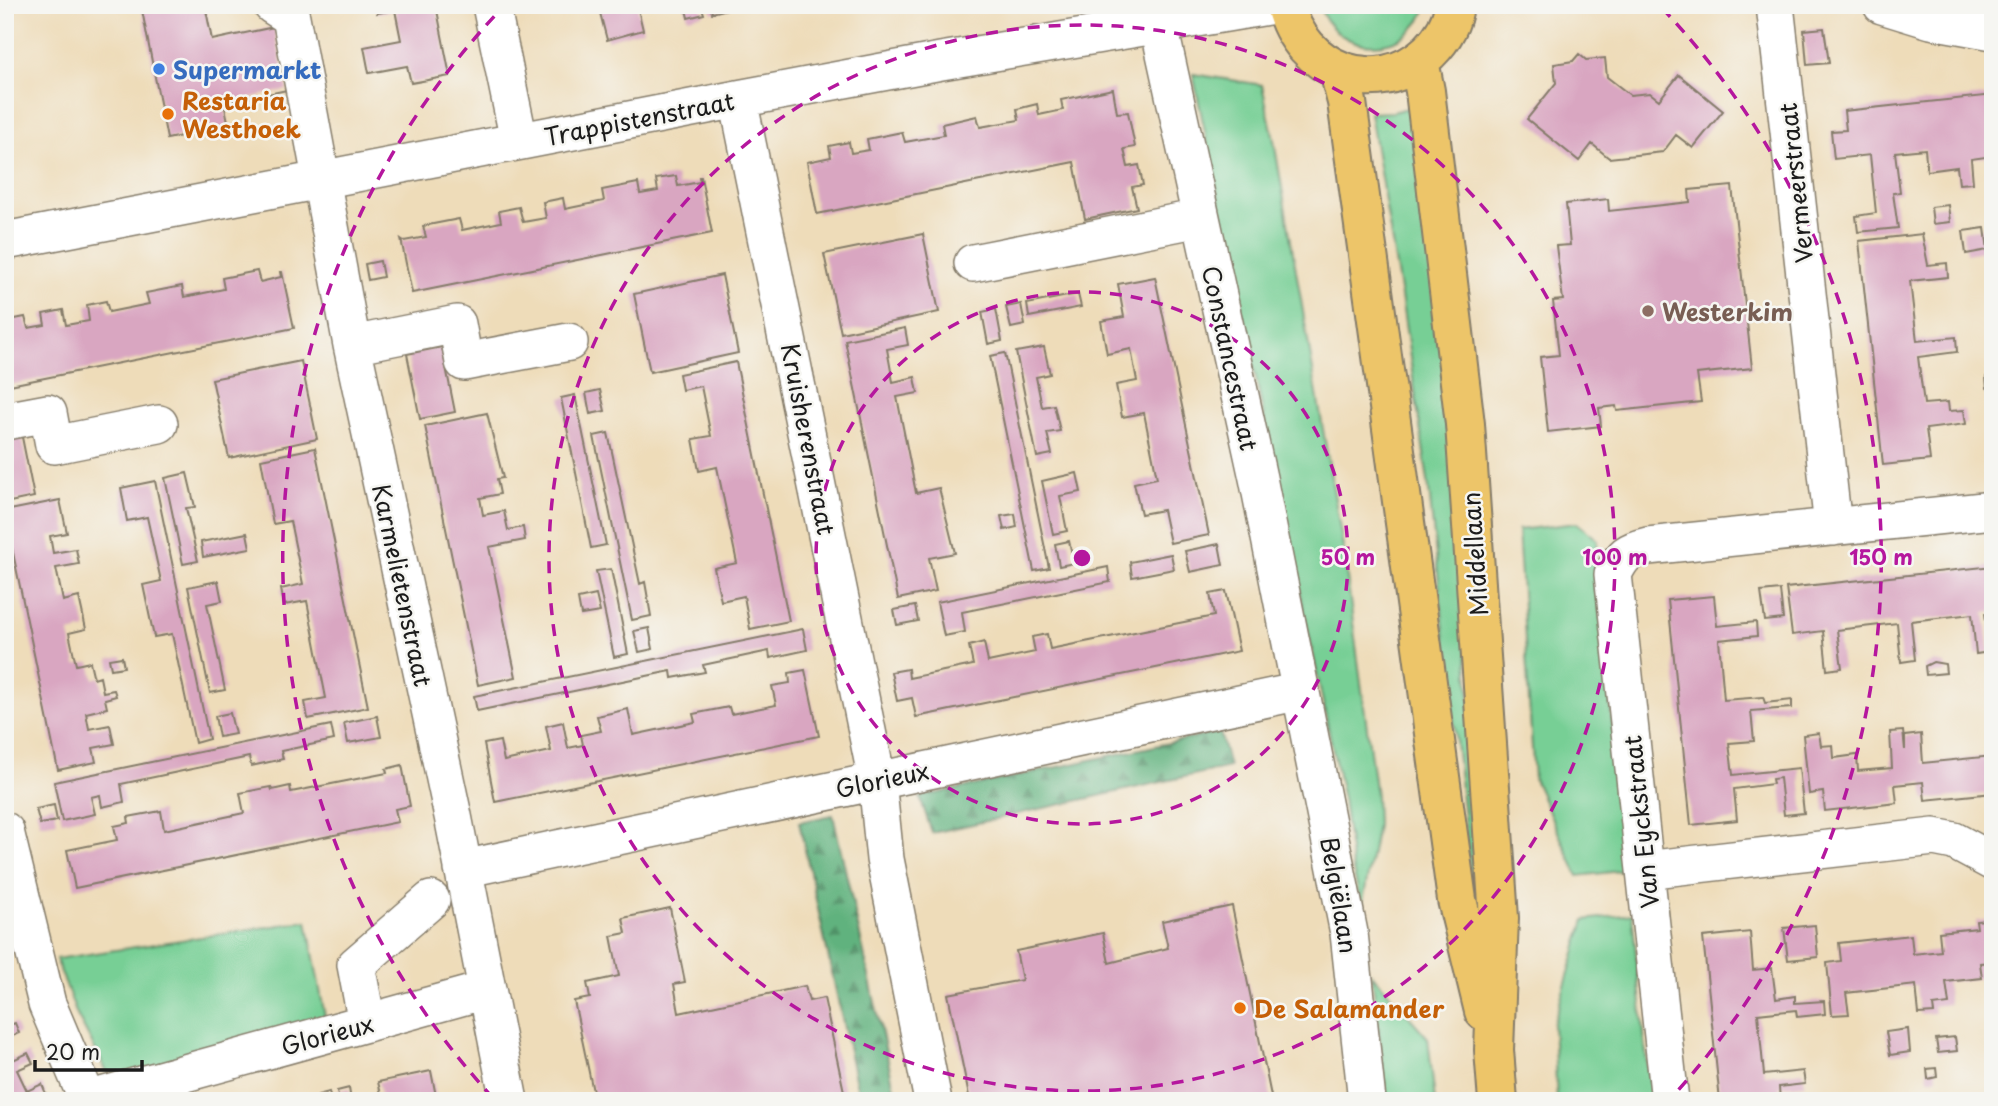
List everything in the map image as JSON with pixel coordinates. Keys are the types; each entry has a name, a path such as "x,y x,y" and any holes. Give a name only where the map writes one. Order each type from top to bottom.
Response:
{"main road":[{"path":"1285,5 1295,33 1310,52 1339,71 1358,76 1378,76 1401,71 1419,61 1438,43 1447,28 1454,5"},
{"name":"Middellaan","path":"1419,61 1426,91 1465,424 1499,918 1494,1050 1498,1101"},
{"name":"Middellaan","path":"1339,71 1347,102 1457,900 1494,1050"}],"street":[{"name":"Karmelietenstraat","path":"272,5 291,17 352,345 463,869 509,1101"},
{"path":"491,5 519,141"},
{"name":"Vermeerstraat","path":"1775,5 1833,527"},
{"path":"1882,5 1931,20 1993,31"},
{"name":"Trappistenstraat","path":"5,241 738,99 1254,7"},
{"name":"Constancestraat","path":"1159,26 1301,691"},
{"name":"Kruisherenstraat","path":"738,99 877,780 885,859 933,1101"},
{"path":"973,263 1200,218"},
{"path":"352,345 457,324 464,362 569,342"},
{"path":"5,421 48,413 54,445 159,424"},
{"path":"1833,527 1993,510"},
{"name":"Van Eyckstraat","path":"1670,1101 1613,574 1620,560 1630,550 1648,546 1833,527"},
{"name":"Glorieux","path":"463,869 1301,691"},
{"name":"Belgiëlaan","path":"1301,691 1349,933 1367,1101"},
{"path":"5,831 20,958 47,1004 87,1100"},
{"path":"1645,870 1934,837 1954,841 1993,862"},
{"path":"367,1023 356,965 431,900"},
{"name":"Glorieux","path":"87,1100 486,990"}],"green space":[{"path":"1319,5 1427,5 1418,22 1406,35 1373,45 1356,42 1341,35 1328,22"},
{"path":"1193,74 1262,85 1273,135 1343,547 1376,796 1377,825 1362,907 1352,866 1343,799"},
{"path":"1418,105 1434,223 1488,936 1473,900 1428,481 1401,296 1370,113 1393,112"},
{"path":"1577,523 1598,540 1595,557 1597,583 1628,870 1578,876 1534,779 1518,530"},
{"path":"1220,732 1229,767 932,833 920,797"},
{"path":"833,815 897,1101 860,1101 799,822"},
{"path":"1632,914 1653,1101 1557,1101 1553,1025 1585,920"},
{"path":"307,921 326,1022 126,1075 107,1072 77,1015 56,959"},
{"path":"1372,974 1428,1038 1435,1101 1387,1101"}],"building":[{"path":"141,5 205,5 212,40 274,27 287,90 224,103 229,126 167,139"},
{"path":"376,5 436,5 450,76 411,83 407,66 369,73 364,47 401,40 395,10 377,13"},
{"path":"598,5 637,5 643,30 607,40"},
{"path":"685,5 701,5 704,14 688,18"},
{"path":"710,5 739,5 739,6 712,13"},
{"path":"1824,28 1829,63 1807,65 1804,30"},
{"path":"1579,54 1586,60 1605,58 1607,77 1630,95 1650,93 1659,100 1679,75 1723,111 1693,148 1676,135 1663,152 1609,158 1592,144 1579,161 1527,119 1556,83 1554,64 1573,61"},
{"path":"1113,89 1117,113 1128,112 1135,147 1124,149 1128,167 1139,165 1143,185 1132,187 1137,208 1085,219 1074,162 817,214 807,162 831,157 829,146 849,142 851,153 869,150 867,139 902,132 905,142 944,135 942,124 977,116 980,127 1019,120 1017,109 1037,104 1039,115 1063,110 1061,100"},
{"path":"1993,95 1993,156 1971,159 1973,183 1959,184 1957,167 1927,171 1925,149 1895,152 1900,192 1893,193 1898,228 1858,232 1856,216 1876,213 1870,155 1834,159 1831,131 1846,130 1844,111"},
{"path":"676,176 678,186 700,182 701,177 712,233 412,293 401,239 404,241 426,237 423,226 459,219 462,230 501,222 499,211 519,207 523,222 546,218 543,202 563,198 565,209 604,201 602,190 638,183 640,194 658,191 656,179"},
{"path":"1732,186 1752,368 1697,374 1701,402 1617,411 1616,406 1599,408 1601,426 1548,432 1540,357 1559,355 1553,301 1563,300 1556,246 1570,245 1566,204 1608,199 1609,211 1690,202 1689,190"},
{"path":"1948,205 1950,222 1933,224 1931,207"},
{"path":"1985,228 1988,250 1966,254 1963,231"},
{"path":"923,234 939,312 841,333 824,254"},
{"path":"1922,234 1928,265 1947,263 1948,277 1910,281 1917,341 1956,337 1957,352 1918,357 1924,404 1948,402 1949,411 1964,410 1966,424 1926,429 1930,460 1883,465 1859,241"},
{"path":"380,261 383,277 368,280 365,264"},
{"path":"257,271 260,282 281,277 282,272 294,328 5,386 5,321 25,317 28,328 45,325 43,314 63,310 66,325 89,321 87,305 106,301 109,312 149,304 146,293 182,286 184,297 224,289 222,278"},
{"path":"722,275 738,353 650,372 634,294"},
{"path":"1155,277 1209,535 1170,543 1163,510 1141,514 1134,483 1157,478 1144,413 1122,417 1116,385 1137,381 1131,349 1107,354 1101,321 1124,317 1118,284"},
{"path":"1078,294 1081,307 1029,317 1027,304"},
{"path":"1021,304 1025,325 1011,328 1006,307"},
{"path":"996,309 1002,341 988,344 982,312"},
{"path":"905,328 908,345 887,349 893,382 915,377 918,393 897,397 916,493 939,488 955,553 929,558 936,591 898,599 845,340"},
{"path":"442,347 455,412 420,419 407,354"},
{"path":"1044,347 1050,374 1036,377 1042,407 1054,405 1060,431 1047,433 1052,454 1037,457 1016,352"},
{"path":"1005,353 1049,568 1034,571 990,356"},
{"path":"301,361 317,439 229,458 212,379"},
{"path":"736,362 789,621 750,629 744,596 721,601 714,568 737,563 717,467 699,471 693,439 711,436 701,386 682,390 679,374"},
{"path":"1993,376 1993,392 1987,388 1986,377"},
{"path":"600,390 605,411 590,414 586,393"},
{"path":"575,395 606,545 591,548 561,398"},
{"path":"487,413 503,478 497,479 500,494 480,498 483,515 504,511 508,530 523,527 525,540 489,547 516,677 478,685 425,426"},
{"path":"21,432 34,497 5,503 5,436"},
{"path":"608,433 640,584 645,582 651,616 632,620 594,436"},
{"path":"315,448 368,707 308,719 305,702 326,698 307,601 284,605 281,589 303,584 290,521 273,524 261,459"},
{"path":"187,473 195,507 186,508 198,561 183,564 165,478"},
{"path":"1077,473 1081,492 1060,496 1067,531 1053,534 1042,481"},
{"path":"155,481 209,739 195,743 172,634 154,637 143,585 161,581 147,517 127,521 121,488"},
{"path":"60,500 67,533 50,536 53,553 76,549 79,564 56,568 63,601 79,597 86,629 69,633 76,665 90,662 94,679 100,677 103,692 114,690 116,696 105,699 107,708 86,713 89,729 110,725 114,744 93,748 96,762 58,770 11,543 5,545 5,526 8,526 5,511"},
{"path":"1015,514 1017,527 1004,530 1001,516"},
{"path":"247,533 250,548 203,557 201,542"},
{"path":"1069,541 1074,563 1059,566 1055,544"},
{"path":"1219,544 1223,565 1190,572 1185,551"},
{"path":"1171,554 1174,569 1132,577 1130,562"},
{"path":"1993,566 1993,612 1985,613 1990,652 1976,654 1972,614 1911,621 1915,660 1901,662 1897,623 1837,630 1842,668 1827,670 1823,631 1792,635 1786,588"},
{"path":"1108,567 1110,582 962,612 965,632 944,636 937,602"},
{"path":"611,569 628,654 614,657 596,571"},
{"path":"218,581 222,601 207,604 225,690 210,693 188,587"},
{"path":"1780,590 1783,619 1765,621 1761,592"},
{"path":"1226,591 1239,651 916,717 912,698 897,701 891,672 908,669 909,678 973,665 969,646 984,642 988,662 1035,652 1032,637 1047,634 1050,649 1214,616 1210,594"},
{"path":"596,595 600,612 581,615 578,599"},
{"path":"1714,596 1717,626 1756,622 1757,636 1719,640 1724,700 1763,697 1765,703 1792,700 1792,708 1751,711 1754,741 1729,743 1733,775 1799,768 1804,813 1784,815 1780,778 1772,779 1773,784 1734,789 1737,820 1691,825 1668,600"},
{"path":"915,606 918,621 897,625 894,610"},
{"path":"649,628 653,649 639,652 634,631"},
{"path":"803,629 807,650 770,658 769,651 703,665 705,672 672,678 671,671 477,711 474,696"},
{"path":"122,657 124,667 111,669 109,659"},
{"path":"1933,662 1945,664 1946,673 1926,675 1925,666"},
{"path":"805,670 819,736 495,802 484,744 500,741 504,761 551,751 546,726 563,722 568,748 583,745 581,735 601,731 597,716 628,709 633,735 695,722 693,714 729,707 731,714 776,705 772,686 790,683 789,673"},
{"path":"230,713 235,734 219,737 215,716"},
{"path":"377,716 381,737 348,743 344,723"},
{"path":"331,725 334,740 281,751 283,759 251,766 249,757 121,784 124,802 102,807 100,795 91,797 95,814 62,821 54,782"},
{"path":"1903,731 1905,750 1905,736 1921,734 1923,763 1993,756 1993,793 1925,800 1923,782 1895,785 1897,803 1825,811 1823,792 1809,794 1803,735 1819,733 1821,746 1833,745 1834,758 1857,755 1858,771 1892,768 1890,732"},
{"path":"402,765 410,806 395,809 398,822 75,888 67,850 117,840 114,826 129,823 128,817 161,811 164,830 244,813 240,793 290,786 291,792 387,773 386,769"},
{"path":"54,805 57,821 40,824 36,809"},
{"path":"1232,906 1272,1101 970,1101 948,994 1022,980 1016,951 1103,933 1109,963 1168,948 1162,921"},
{"path":"670,908 685,982 674,984 679,1013 805,986 809,1001 824,998 846,1101 595,1101 574,1001 590,998 587,983 619,976 611,936 626,933 623,918"},
{"path":"1993,919 1993,962 1980,963 1982,978 1946,982 1949,1004 1933,1006 1934,1013 1919,1014 1916,985 1846,993 1849,1014 1832,1015 1827,963 1841,961 1839,943 1911,935 1913,954 1941,951 1939,932 1977,928 1976,921"},
{"path":"1815,925 1818,957 1788,960 1784,928"},
{"path":"1750,932 1753,970 1772,968 1776,999 1795,996 1795,1003 1824,1001 1825,1014 1797,1017 1796,1010 1758,1014 1764,1075 1803,1071 1805,1084 1779,1087 1780,1101 1720,1101 1703,937"},
{"path":"15,1023 19,1033 5,1039 5,1027"},
{"path":"1908,1029 1910,1052 1890,1055 1886,1032"},
{"path":"1955,1037 1957,1051 1938,1053 1936,1039"},
{"path":"5,1042 13,1060 28,1053 33,1063 17,1070 27,1091 42,1084 46,1094 30,1101 5,1101"},
{"path":"1936,1068 1937,1077 1928,1079 1927,1069"},
{"path":"431,1071 437,1101 361,1101 360,1098 381,1094 378,1082"},
{"path":"349,1088 351,1101 339,1101 337,1091"},
{"path":"329,1092 331,1101 319,1101 318,1095"}],"place":[{"name":"Supermarkt","path":"159,69"},
{"name":"Restaria Westhoek","path":"168,114"},
{"name":"Westerkim","path":"1648,311"},
{"name":"De Salamander","path":"1240,1008"}]}
